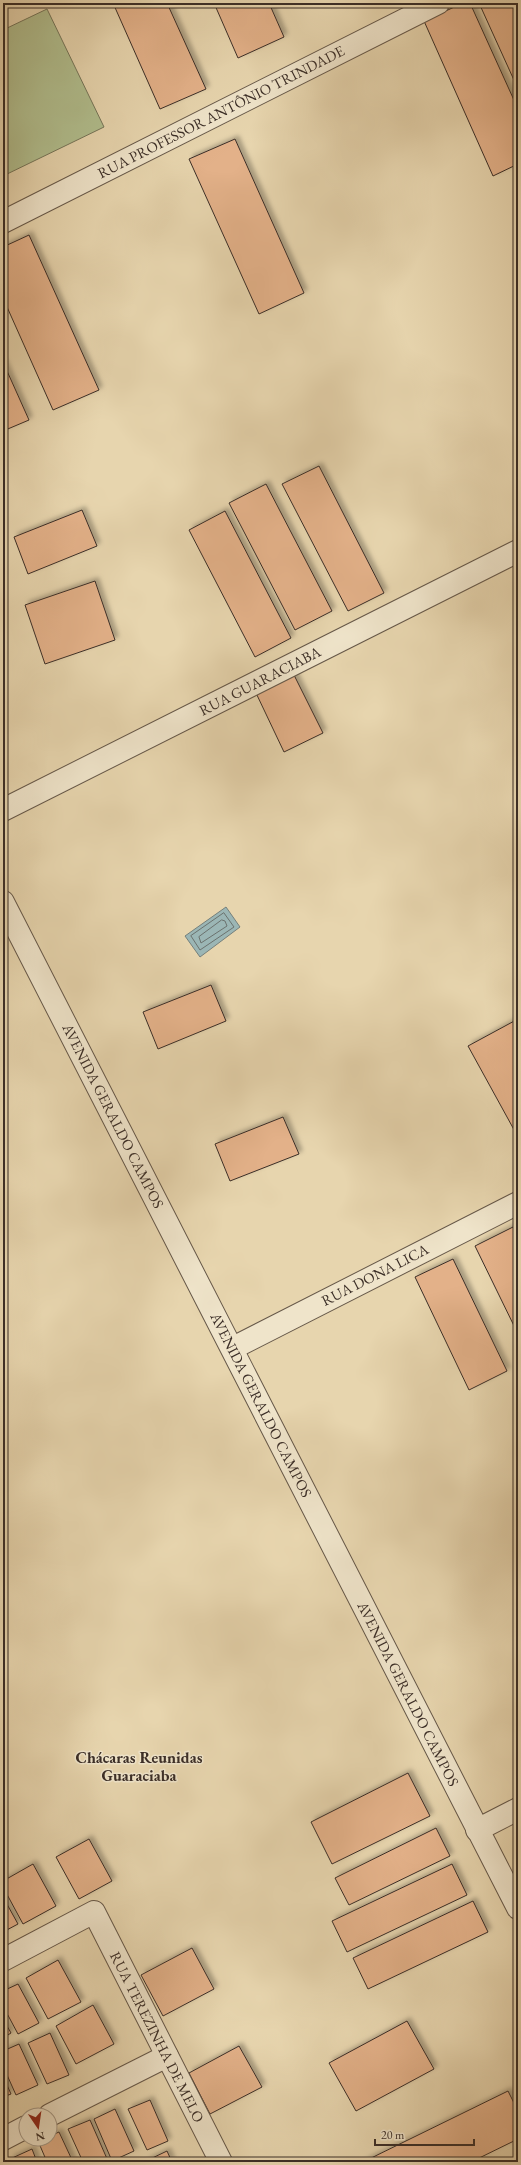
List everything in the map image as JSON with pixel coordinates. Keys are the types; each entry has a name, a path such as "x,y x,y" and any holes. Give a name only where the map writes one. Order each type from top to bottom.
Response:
{"street":[{"name":"RUA PROFESSOR ANTÔNIO TRINDADE","path":"3,222 438,3"},
{"name":"RUA GUARACIABA","path":"3,810 518,551"},
{"name":"AVENIDA GERALDO CAMPOS","path":"3,902 232,1348 476,1830 518,1908"},
{"name":"RUA DONA LICA","path":"232,1348 518,1203"},
{"path":"476,1830 518,1809"},
{"name":"RUA TEREZINHA DE MELO","path":"3,1960 94,1912 221,2162"},
{"path":"58,2111 167,2056"},
{"path":"3,2139 18,2131"}],"green space":[{"path":"47,9 104,127 3,176 3,30"}],"water":[{"path":"226,907 240,927 200,957 185,936"}],"building":[{"path":"113,3 167,3 206,89 160,109"},
{"path":"214,3 269,3 284,37 238,58"},
{"path":"463,3 470,3 518,109 518,164 493,176 424,21"},
{"path":"479,3 518,3 518,89"},
{"path":"235,139 304,293 259,314 189,159"},
{"path":"29,235 99,390 53,410 3,298 3,247"},
{"path":"3,362 29,420 3,431"},
{"path":"319,466 384,593 348,611 282,484"},
{"path":"266,484 332,611 295,630 229,503"},
{"path":"82,510 97,546 28,574 14,537"},
{"path":"225,511 291,638 255,657 189,530"},
{"path":"95,581 115,640 45,664 25,605"},
{"path":"294,675 323,733 284,752 256,693"},
{"path":"211,985 226,1021 158,1049 143,1012"},
{"path":"518,1019 518,1137 468,1046"},
{"path":"283,1117 299,1154 230,1181 215,1144"},
{"path":"513,1227 518,1237 518,1334 475,1246"},
{"path":"453,1259 507,1371 469,1390 415,1277"},
{"path":"408,1773 430,1816 332,1864 311,1822"},
{"path":"436,1828 450,1856 349,1905 335,1878"},
{"path":"89,1839 112,1881 79,1899 56,1857"},
{"path":"33,1864 56,1906 23,1924 3,1887 3,1881"},
{"path":"452,1864 467,1895 347,1952 332,1921"},
{"path":"3,1897 18,1924 3,1932"},
{"path":"473,1901 488,1932 368,1989 353,1958"},
{"path":"192,1948 214,1989 163,2016 141,1975"},
{"path":"58,1960 81,2002 48,2019 26,1978"},
{"path":"18,1984 39,2023 18,2034 3,2006 3,1991"},
{"path":"93,2005 114,2044 76,2064 56,2026"},
{"path":"3,2019 11,2033 3,2038"},
{"path":"407,2021 434,2069 356,2111 329,2063"},
{"path":"50,2033 69,2075 47,2084 28,2043"},
{"path":"19,2044 38,2085 16,2095 3,2066 3,2051"},
{"path":"239,2046 262,2087 210,2114 189,2073"},
{"path":"3,2076 11,2094 3,2097"},
{"path":"508,2091 518,2111 518,2139 471,2162 363,2162"},
{"path":"150,2100 168,2141 147,2150 128,2109"},
{"path":"115,2109 134,2151 112,2161 94,2119"},
{"path":"90,2120 108,2161 106,2162 83,2162 68,2129"},
{"path":"58,2132 73,2162 47,2162 41,2147 58,2147"},
{"path":"32,2149 37,2162 11,2162 10,2159"},
{"path":"167,2151 172,2162 146,2162 146,2161"}],"district":[{"name":"Chácaras Reunidas Guaraciaba","path":"139,1766"}]}
